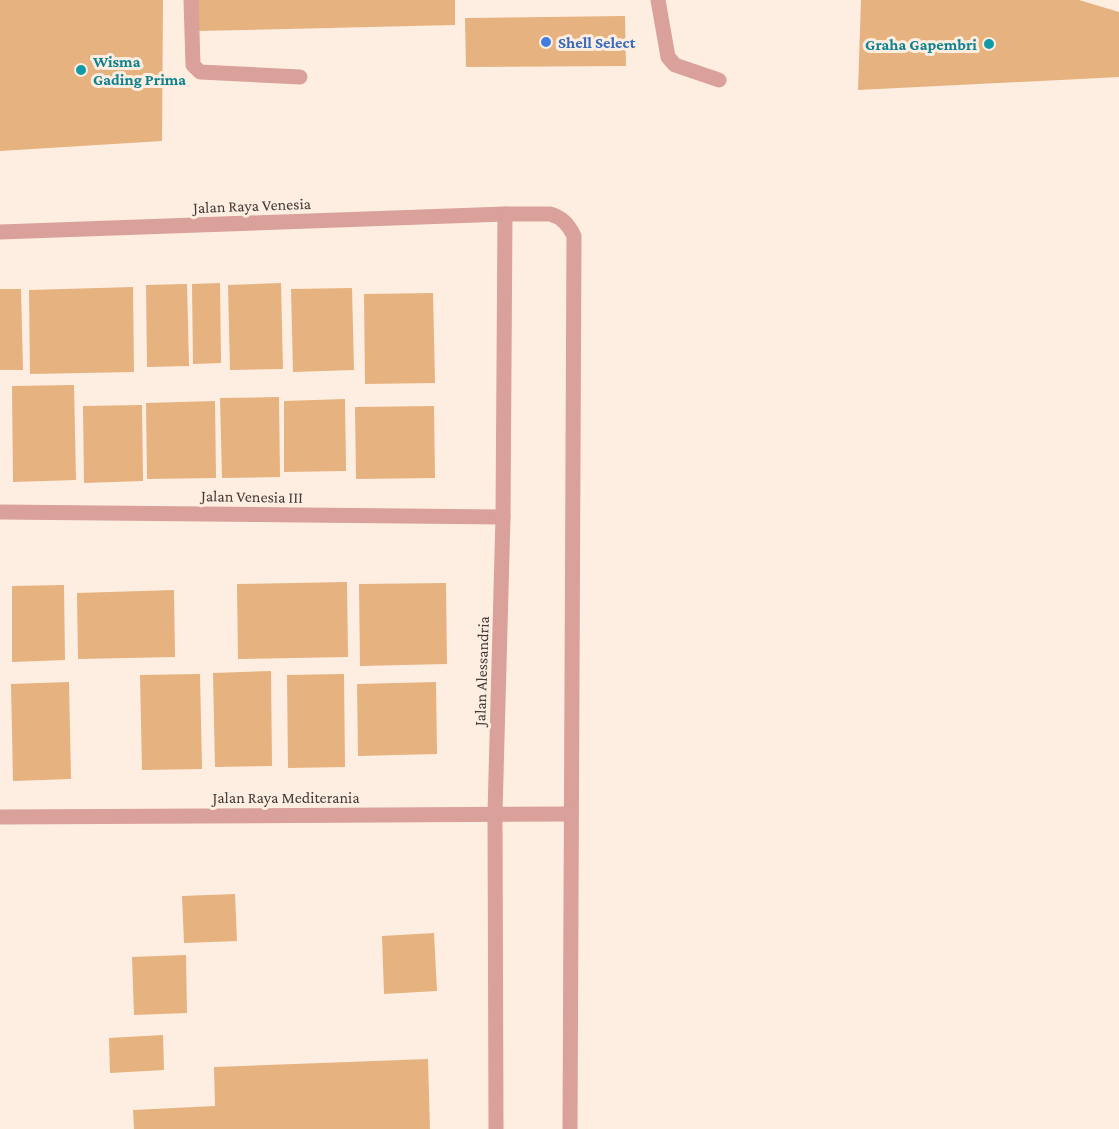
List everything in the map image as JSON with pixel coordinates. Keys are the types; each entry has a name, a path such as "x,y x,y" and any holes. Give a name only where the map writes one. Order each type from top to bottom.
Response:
{"street":[{"path":"191,0 193,65 200,72 300,77"},
{"path":"658,0 668,57 675,65 719,80"},
{"name":"Jalan Raya Venesia","path":"0,232 505,214 550,214 557,216 571,228 574,236 570,1129"},
{"name":"Jalan Alessandria","path":"496,1129 495,813 503,517 505,214"},
{"name":"Jalan Venesia III","path":"0,512 503,517"},
{"name":"Jalan Raya Mediterania","path":"0,817 571,814"}],"building":[{"name":"Wisma Gading Prima","path":"0,0 163,0 162,141 0,151"},
{"path":"196,0 455,0 455,25 197,31"},
{"name":"Graha Gapembri","path":"861,0 1079,0 1119,12 1119,77 858,90"},
{"name":"Shell Select","path":"625,16 626,66 466,67 465,18"},
{"path":"220,283 221,363 193,364 192,284"},
{"path":"281,283 283,369 230,370 228,285"},
{"path":"187,284 189,366 147,367 146,285"},
{"path":"133,287 134,372 30,374 29,290"},
{"path":"352,288 354,370 293,372 291,289"},
{"path":"0,289 21,289 23,370 0,370"},
{"path":"433,293 435,383 365,384 364,294"},
{"path":"74,385 76,480 13,482 12,386"},
{"path":"279,397 280,477 222,478 220,398"},
{"path":"345,399 346,471 284,472 284,401"},
{"path":"215,401 216,478 147,479 146,403"},
{"path":"142,405 143,481 84,483 83,406"},
{"path":"434,406 435,478 356,479 355,407"},
{"path":"347,582 348,657 238,659 237,584"},
{"path":"446,583 447,664 360,666 359,584"},
{"path":"64,585 65,660 12,662 12,586"},
{"path":"174,590 175,657 78,659 77,593"},
{"path":"271,671 272,766 215,767 213,673"},
{"path":"200,674 202,769 142,770 140,675"},
{"path":"344,674 345,767 288,768 287,675"},
{"path":"69,682 71,779 13,781 11,684"},
{"path":"436,682 437,754 358,756 357,684"},
{"path":"235,894 237,941 184,943 182,896"},
{"path":"434,933 437,991 384,994 382,936"},
{"path":"186,955 187,1013 134,1015 132,957"},
{"path":"163,1035 164,1070 110,1073 109,1038"},
{"path":"428,1059 430,1129 134,1129 133,1110 215,1106 214,1067"}],"place":[{"name":"Shell Select","path":"546,42"},
{"name":"Graha Gapembri","path":"989,44"},
{"name":"Wisma Gading Prima","path":"81,70"}]}
